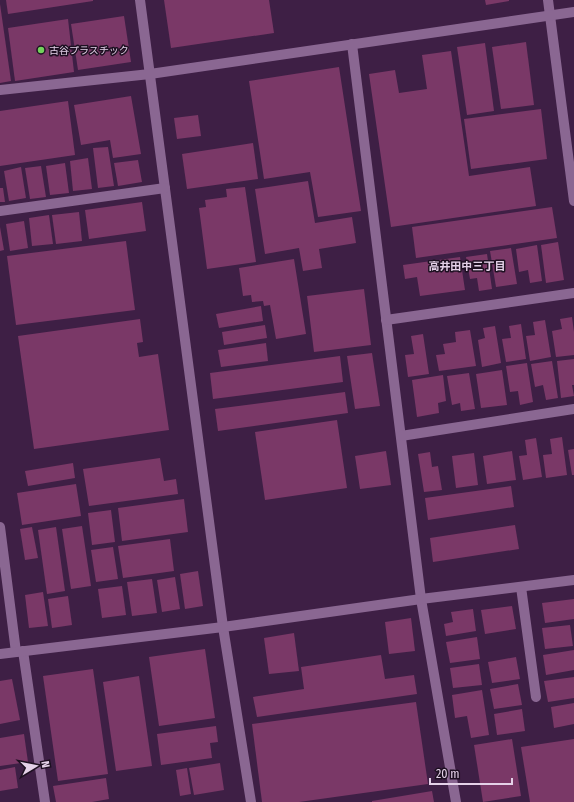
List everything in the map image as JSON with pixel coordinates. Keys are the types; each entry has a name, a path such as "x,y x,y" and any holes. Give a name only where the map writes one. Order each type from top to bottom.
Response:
{"street":[{"path":"140,0 223,627 251,802"},
{"path":"548,0 574,201"},
{"path":"0,90 150,74 574,12"},
{"path":"352,44 421,599 456,802"},
{"path":"0,211 165,188"},
{"path":"386,320 574,292"},
{"path":"401,436 574,409"},
{"path":"0,527 19,651 45,802"},
{"path":"0,654 223,627 421,599 574,580"},
{"path":"521,587 536,697"}],"building":[{"path":"6,0 93,0 93,1 8,14"},
{"path":"164,0 269,0 274,33 171,48"},
{"path":"485,0 509,0 509,1 486,5"},
{"path":"0,4 11,81 0,83"},
{"path":"124,16 131,62 78,70 71,24"},
{"name":"古谷プラスチック","path":"68,19 74,72 15,81 8,28"},
{"path":"526,42 534,105 501,109 492,47"},
{"path":"485,43 494,111 467,115 457,47"},
{"path":"451,51 469,176 530,167 536,206 391,227 369,74 395,70 399,93 427,89 422,55"},
{"path":"339,67 361,211 318,217 310,172 264,179 249,81"},
{"path":"131,96 141,154 113,158 110,140 81,145 74,105"},
{"path":"68,101 75,155 0,166 0,111"},
{"path":"541,109 547,159 471,169 464,119"},
{"path":"198,115 201,136 177,139 174,118"},
{"path":"253,143 258,179 187,189 182,154"},
{"path":"108,147 114,186 98,188 93,148"},
{"path":"88,158 92,189 73,191 70,161"},
{"path":"138,160 142,182 118,186 114,163"},
{"path":"65,163 69,193 50,195 46,166"},
{"path":"41,166 46,197 30,199 25,168"},
{"path":"21,167 26,198 9,201 4,171"},
{"path":"308,181 315,223 352,217 356,243 319,249 322,268 303,271 299,248 265,254 255,189"},
{"path":"245,187 256,262 207,269 199,208 206,207 205,200 227,197 226,189"},
{"path":"0,188 3,188 5,202 0,202"},
{"path":"142,202 146,231 89,239 85,210"},
{"path":"552,207 557,238 416,258 412,227"},
{"path":"79,212 82,241 56,244 52,215"},
{"path":"49,215 53,244 32,246 29,218"},
{"path":"24,221 28,248 10,251 6,224"},
{"path":"0,227 4,250 0,251"},
{"path":"126,241 135,310 16,325 7,256"},
{"path":"558,242 564,280 546,283 541,245"},
{"path":"537,245 542,281 530,283 528,270 519,272 516,249"},
{"path":"511,248 517,284 496,287 490,251"},
{"path":"487,254 492,289 479,291 477,278 470,279 466,257"},
{"path":"460,257 465,290 420,296 417,277 405,279 403,265"},
{"path":"294,259 306,334 276,339 270,305 264,306 263,301 252,302 251,295 243,296 239,268"},
{"path":"364,289 371,345 314,352 307,296"},
{"path":"261,306 263,321 219,328 216,314"},
{"path":"572,317 574,332 574,355 556,357 552,331 562,329 560,319"},
{"path":"140,319 143,342 137,343 139,357 158,354 169,430 34,449 18,336"},
{"path":"545,320 551,357 530,361 526,336 535,335 533,322"},
{"path":"521,324 526,359 506,362 502,339 511,338 509,326"},
{"path":"265,325 267,338 224,345 222,332"},
{"path":"495,326 501,363 482,367 478,340 485,338 483,328"},
{"path":"470,330 476,366 439,371 436,355 445,354 443,344 456,342 455,332"},
{"path":"423,334 429,374 408,377 405,355 414,354 411,336"},
{"path":"266,343 268,361 221,367 218,350"},
{"path":"372,353 380,406 355,409 347,356"},
{"path":"340,356 343,382 213,399 210,373"},
{"path":"574,359 574,385 572,385 574,396 561,398 557,361"},
{"path":"552,361 558,398 546,400 543,385 535,387 531,364"},
{"path":"527,363 533,402 520,405 518,391 510,392 506,366"},
{"path":"502,370 507,405 481,408 476,374"},
{"path":"469,373 475,409 461,411 460,403 452,405 447,376"},
{"path":"443,375 446,401 438,403 439,413 417,417 412,380"},
{"path":"345,392 348,413 218,431 215,409"},
{"path":"337,420 347,488 265,500 255,432"},
{"path":"562,437 567,475 546,478 543,455 552,454 550,439"},
{"path":"536,438 542,477 523,480 519,456 527,455 525,440"},
{"path":"574,449 574,475 572,475 568,450"},
{"path":"386,451 391,485 360,489 355,456"},
{"path":"512,451 516,480 487,484 483,456"},
{"path":"430,452 432,467 438,466 442,490 424,492 418,454"},
{"path":"474,453 478,485 456,488 452,456"},
{"path":"160,458 164,481 176,479 178,494 89,506 83,469"},
{"path":"73,463 75,478 28,486 25,471"},
{"path":"76,484 81,516 22,525 17,493"},
{"path":"511,486 514,507 428,520 425,498"},
{"path":"184,499 188,532 122,541 118,508"},
{"path":"111,510 115,542 92,545 88,513"},
{"path":"515,525 519,549 433,562 430,538"},
{"path":"82,526 91,586 71,589 62,529"},
{"path":"32,527 38,558 25,560 20,529"},
{"path":"56,527 65,591 47,594 38,530"},
{"path":"170,539 174,571 123,578 118,546"},
{"path":"113,547 118,579 96,582 91,550"},
{"path":"198,571 203,606 185,609 180,574"},
{"path":"175,577 180,609 162,612 157,580"},
{"path":"152,579 157,613 132,616 127,582"},
{"path":"122,586 126,615 102,618 98,589"},
{"path":"43,592 48,626 29,628 25,595"},
{"path":"68,596 72,625 52,628 48,599"},
{"path":"574,599 574,619 545,623 542,603"},
{"path":"512,606 516,629 485,634 481,610"},
{"path":"473,609 476,631 446,636 444,624 453,622 451,612"},
{"path":"411,618 415,651 389,654 385,622"},
{"path":"570,625 573,646 545,649 542,628"},
{"path":"294,633 299,671 269,674 264,638"},
{"path":"477,637 480,659 450,663 446,642"},
{"path":"205,649 215,718 159,726 149,657"},
{"path":"574,650 574,670 546,675 543,655"},
{"path":"381,655 385,679 414,675 417,694 257,717 253,697 304,689 301,667"},
{"path":"516,657 520,679 492,683 488,662"},
{"path":"479,664 482,685 453,688 450,668"},
{"path":"93,669 108,774 58,781 43,676"},
{"path":"139,676 152,766 116,771 103,682"},
{"path":"574,677 574,698 548,702 544,681"},
{"path":"12,679 20,720 0,724 0,681"},
{"path":"518,684 522,705 494,709 490,689"},
{"path":"482,690 489,735 471,738 467,716 455,718 452,695"},
{"path":"416,702 428,784 299,802 262,802 252,724"},
{"path":"574,703 574,724 554,728 551,707"},
{"path":"522,709 525,731 497,735 494,714"},
{"path":"216,726 218,742 210,743 212,758 161,765 157,734"},
{"path":"24,734 28,762 0,766 0,738"},
{"path":"512,739 521,796 483,802 474,745"},
{"path":"574,739 574,802 530,802 521,747"},
{"path":"220,763 224,790 194,795 189,768"},
{"path":"15,767 18,788 0,791 0,770"},
{"path":"187,768 191,794 180,796 176,770"},
{"path":"106,778 109,799 92,802 56,802 53,786"},
{"path":"432,791 434,802 372,802 372,801"}],"place":[{"name":"古谷プラスチック","path":"41,50"}],"district":[{"name":"高井田中三丁目","path":"467,266"}]}
